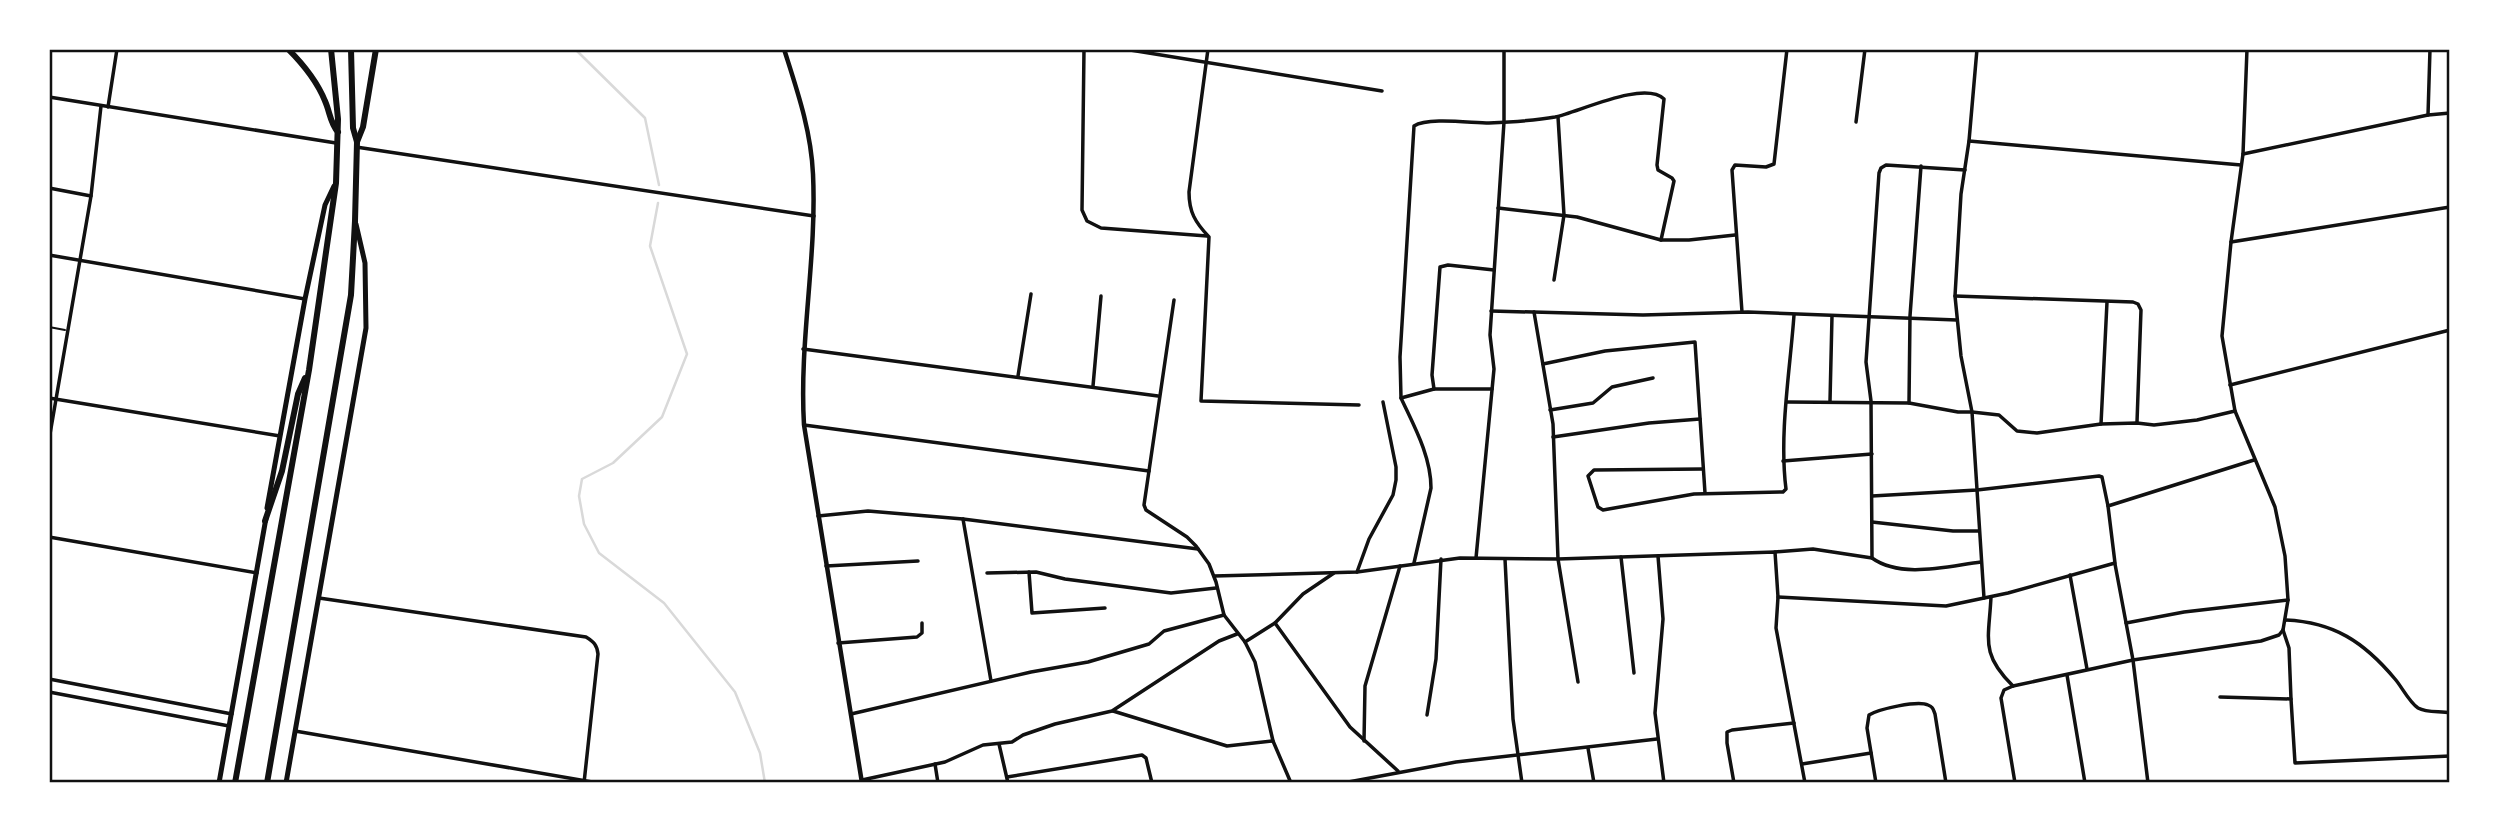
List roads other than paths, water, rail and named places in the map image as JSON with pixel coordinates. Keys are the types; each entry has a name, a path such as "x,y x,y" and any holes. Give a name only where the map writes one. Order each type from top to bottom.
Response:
{"highway":[{"path":"288,49 317,84 326,102 332,125 338,132"},
{"path":"235,783 309,370 336,183 337,93 331,49"},
{"path":"267,783 346,325 355,222 356,144 353,128 351,49"},
{"path":"356,144 363,127 376,49"},
{"path":"265,521 282,471 298,394 309,370"}],"main road":[{"path":"219,783 304,299 325,205 336,183"},
{"path":"286,783 366,328 365,263 355,222"}],"street":[{"path":"108,107 117,49"},
{"path":"784,49 807,128 813,173 814,216 803,349 804,425 862,782 935,764 983,745 1012,742 1023,735 1055,724 1112,711 1219,641 1237,634"},
{"path":"1084,49 1082,210 1087,222 1101,228 1209,237"},
{"path":"1124,49 1382,91"},
{"path":"1208,49 1189,200 1192,216 1209,237 1201,401 1359,405"},
{"path":"1476,558 1494,369 1490,335 1504,122 1504,49"},
{"path":"1742,312 1735,235 1733,167 1769,167 1774,164 1787,49"},
{"path":"1856,122 1865,49"},
{"path":"1977,49 1955,296 1972,412 1984,598"},
{"path":"2015,783 2001,698 2004,690 2133,660 2261,641 2279,635 2283,630 2288,600 2285,555 2275,507 2235,411 2222,336 2242,155 2247,49"},
{"path":"2428,115 2430,49"},
{"path":"1414,563 1431,488 1431,475 1424,449 1401,398 1399,357 1414,126 1425,122 1504,122 1558,117 1622,96 1659,95 1664,98 1656,163 1658,170 1672,178 1674,183 1661,240"},
{"path":"49,97 338,143"},
{"path":"49,440 91,196 101,106"},
{"path":"2242,155 2428,115 2450,113"},
{"path":"1554,280 1564,215 1558,117"},
{"path":"1969,141 2241,165"},
{"path":"356,144 814,216"},
{"path":"1872,558 1871,401 1866,362 1879,173 1886,164 1965,170"},
{"path":"1909,403 1910,320 1921,166"},
{"path":"49,188 91,196"},
{"path":"2231,242 2450,207"},
{"path":"1498,208 1564,215 1661,240 1735,235"},
{"path":"49,255 304,299"},
{"path":"1434,389 1432,375 1440,267 1448,265 1494,270"},
{"path":"1018,376 1031,294"},
{"path":"1093,386 1101,296"},
{"path":"1955,296 2133,302 2140,307 2137,423"},
{"path":"1174,300 1144,500 1146,510 1187,537 1198,549 1214,576 1224,615 1245,642 1255,662 1273,741 1291,783"},
{"path":"2101,425 2107,302"},
{"path":"1492,311 1654,315 1742,312 1957,320"},
{"path":"1534,312 1553,437 1558,559 1578,682"},
{"path":"1703,469 1594,470 1588,476 1598,507 1602,510 1705,494 1783,492 1786,489 1782,461 1794,314"},
{"path":"1830,401 1832,316"},
{"path":"2230,385 2450,330"},
{"path":"1543,363 1605,351 1695,342 1705,494"},
{"path":"803,349 1158,396"},
{"path":"1550,410 1593,402 1612,387 1653,378"},
{"path":"1401,398 1434,389 1492,388"},
{"path":"49,398 280,436"},
{"path":"1357,572 1368,539 1392,495 1396,480 1396,467 1383,402"},
{"path":"1787,402 1909,403 1958,412 1999,415 2017,431 2024,432 2137,423 2154,425 2197,420 2235,411"},
{"path":"1553,437 1649,422 1700,419"},
{"path":"804,425 1149,471"},
{"path":"1782,461 1872,454"},
{"path":"2108,506 2254,460"},
{"path":"1872,496 1977,489 2099,475 2102,477 2133,660 2148,783"},
{"path":"818,516 868,511 963,519 1198,549"},
{"path":"963,519 991,681"},
{"path":"1872,522 1953,531 1978,531"},
{"path":"49,537 257,573"},
{"path":"1214,576 1357,572 1441,559 1558,559 1813,550 1872,558 1884,565 1912,569 1981,562"},
{"path":"1775,552 1778,597 1776,628 1805,783"},
{"path":"1658,556 1664,619 1655,699 1657,739 1664,783"},
{"path":"1621,557 1634,673"},
{"path":"1427,715 1436,659 1441,559"},
{"path":"1505,559 1513,719 1522,783"},
{"path":"826,566 918,561"},
{"path":"1778,597 1946,606 1991,597 2115,563"},
{"path":"1364,741 1365,686 1400,566"},
{"path":"987,573 1029,572 1171,593 1216,588"},
{"path":"1029,572 1032,613 1105,608"},
{"path":"1245,642 1275,623 1303,594 1334,573"},
{"path":"2070,575 2087,670"},
{"path":"1991,597 1989,653 1998,670 2013,686"},
{"path":"318,598 586,637 595,644 598,654 585,782"},
{"path":"2126,623 2184,612 2288,600"},
{"path":"851,714 991,681 1088,662 1149,644 1164,631 1224,615"},
{"path":"2285,620 2308,621 2348,636 2393,677 2417,707 2450,713"},
{"path":"838,643 917,637 922,633 922,623"},
{"path":"1275,623 1344,719 1398,771"},
{"path":"2283,630 2289,648 2295,763 2450,756"},
{"path":"2067,675 2085,783"},
{"path":"49,679 232,714"},
{"path":"49,692 230,726"},
{"path":"2220,697 2291,699"},
{"path":"145,710 147,698"},
{"path":"1876,783 1867,720 1871,713 1924,704 1936,714 1946,783"},
{"path":"1112,711 1227,746 1273,741"},
{"path":"1734,783 1727,732 1794,723"},
{"path":"295,731 598,783"},
{"path":"1343,783 1456,762 1657,739"},
{"path":"999,744 1007,780 1142,755 1146,758 1152,783"},
{"path":"1588,748 1594,783"},
{"path":"1802,764 1871,753"},
{"path":"935,764 938,783"}],"lane":[{"path":"49,327 68,330"}],"waterway":[{"path":"575,49 645,118 659,185"},
{"path":"658,203 650,246 687,354 662,417 613,463 582,479 579,496 584,524 599,553 664,603 735,692 760,753 765,783"}]}
